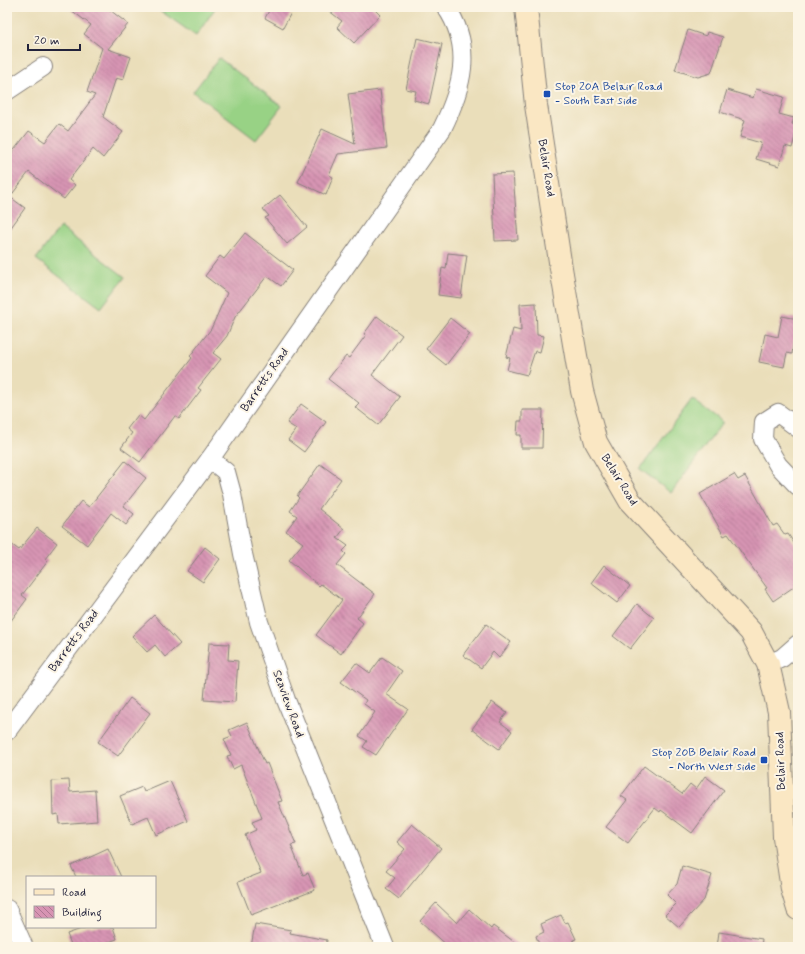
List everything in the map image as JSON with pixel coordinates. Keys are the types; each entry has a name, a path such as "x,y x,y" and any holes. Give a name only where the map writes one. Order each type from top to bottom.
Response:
{"main road":[{"name":"Belair Road","path":"529,8 536,105 582,391 596,442 630,501 751,632 768,664 779,712 784,838 792,889 798,909"}],"street":[{"name":"Barretts Road","path":"7,731 210,459 442,129 455,102 461,76 463,46 456,21 446,7"},
{"path":"7,91 43,67"},
{"path":"798,428 778,413 764,422 763,439 778,465 798,486"},
{"name":"Seaview Road","path":"210,459 226,472 259,622 288,708 385,947"},
{"path":"768,664 782,658 798,644"},
{"path":"7,909 24,947"}],"green space":[{"path":"155,7 216,7 196,36"},
{"path":"219,58 282,106 256,140 193,92"},
{"path":"60,227 125,277 101,308 36,259"},
{"path":"692,399 723,422 671,493 640,469"}],"building":[{"path":"67,7 106,7 128,24 108,49 131,57 123,80 116,78 103,117 123,132 103,158 93,149 69,180 75,185 64,199 29,172 10,197 25,208 7,233 7,159 29,131 45,142 59,124 68,131 95,95 87,92 102,48 84,34 91,25"},
{"path":"271,7 294,7 283,28 265,18"},
{"path":"324,7 372,7 380,15 354,43 337,27 342,21"},
{"path":"688,30 706,36 707,32 723,37 711,73 698,77 675,70"},
{"path":"417,38 442,44 429,104 414,100 416,91 406,89"},
{"path":"756,89 784,97 779,114 794,118 792,124 798,125 792,148 785,146 779,166 756,159 761,143 740,137 745,120 720,112 727,90 753,98"},
{"path":"380,90 387,148 338,154 329,175 333,177 326,195 298,182 322,129 355,144 348,94"},
{"path":"513,173 518,240 495,241 492,174"},
{"path":"280,195 307,227 287,244 265,218 269,216 263,209"},
{"path":"245,233 293,270 281,286 267,276 235,317 227,336 213,353 221,359 198,388 201,390 179,419 175,416 140,462 121,448 132,433 127,429 138,415 144,420 192,358 190,356 211,329 227,293 205,276 220,256 224,259"},
{"path":"448,253 467,255 461,298 438,295 442,268 446,269"},
{"path":"536,303 537,335 544,336 540,352 535,351 527,375 507,370 510,358 506,357 513,329 521,331 520,304"},
{"path":"377,316 402,335 372,375 400,397 378,425 355,407 359,403 328,379 346,356 349,358 366,335 364,334"},
{"path":"782,316 798,319 798,341 794,340 792,354 787,353 784,367 759,362 765,334 778,337"},
{"path":"450,318 470,334 446,365 426,349"},
{"path":"301,404 326,422 304,452 288,440 296,429 287,423"},
{"path":"522,410 543,410 542,448 521,448 521,435 517,435 518,421 522,421"},
{"path":"125,461 146,478 124,506 134,514 126,525 111,513 87,545 62,526 81,501 89,507"},
{"path":"320,464 341,479 319,509 344,529 337,538 348,546 343,551 346,554 337,565 375,594 357,618 363,623 341,654 316,635 342,600 321,584 319,586 289,560 303,543 286,531 297,516 290,511 299,498 297,496"},
{"path":"734,474 738,480 745,476 773,526 777,524 785,535 788,534 798,549 798,584 773,601 765,589 767,588 728,534 724,536 700,494"},
{"path":"37,528 57,543 45,559 48,561 22,595 27,599 7,626 7,541 19,550"},
{"path":"205,547 220,559 203,582 187,571"},
{"path":"604,565 630,586 617,603 591,583"},
{"path":"637,604 654,618 630,649 613,636"},
{"path":"154,615 180,644 165,657 155,645 147,652 132,636"},
{"path":"486,624 511,642 499,658 493,652 481,668 463,655"},
{"path":"209,643 229,644 228,660 238,661 235,702 204,700"},
{"path":"382,657 402,671 386,694 408,709 376,755 363,747 367,741 359,736 375,712 364,704 366,700 341,682 356,663 370,673"},
{"path":"130,698 150,713 118,756 98,742"},
{"path":"492,702 507,713 500,722 512,731 499,749 472,729"},
{"path":"247,722 265,764 267,763 282,801 278,802 296,844 291,845 303,875 308,873 315,890 251,915 238,882 261,873 245,835 256,830 252,822 262,818 241,765 233,769 227,756 231,755 224,739 232,736 229,730"},
{"path":"644,766 682,794 690,784 696,789 705,776 724,790 692,833 661,810 660,812 655,808 628,843 606,827 627,800 621,796"},
{"path":"69,780 70,792 95,790 97,821 59,824 58,814 53,815 52,781"},
{"path":"170,781 188,821 156,835 148,817 132,824 120,796 142,787 144,792"},
{"path":"412,824 441,848 399,899 386,889 395,878 386,871 405,849 397,842"},
{"path":"108,849 121,876 76,876 71,866"},
{"path":"682,866 712,875 704,900 679,927 665,915 676,904 667,895 677,884"},
{"path":"436,903 457,923 469,909 491,929 493,926 521,947 449,947 420,921"},
{"path":"561,915 565,923 568,922 576,939 573,940 576,947 540,947 536,936 544,932 541,924"},
{"path":"255,924 291,930 290,933 327,940 326,947 251,947"},
{"path":"84,928 113,928 117,939 95,947 72,947 67,934"},
{"path":"719,932 762,939 761,947 717,947"}],"place":[{"name":"Stop 20A Belair Road - South East side","path":"547,94"},
{"name":"Stop 20B Belair Road - North West side","path":"764,760"}]}
